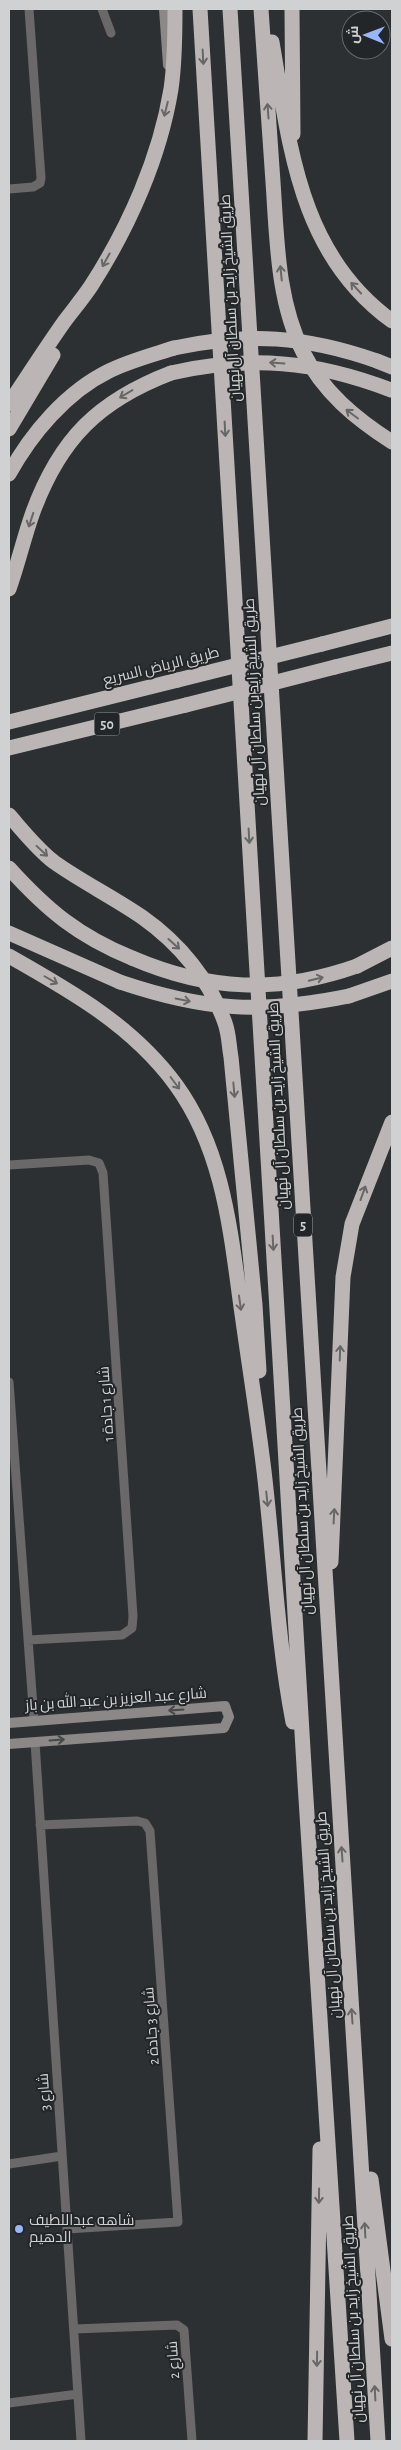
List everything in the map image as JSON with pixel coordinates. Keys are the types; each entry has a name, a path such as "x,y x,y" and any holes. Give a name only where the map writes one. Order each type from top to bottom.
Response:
{"highway":[{"path":"9,429 65,335 86,294 110,254 142,186 155,150 171,89 175,9"},
{"name":"طريق الشيخ زايد بن سلطان آل نهيان","path":"200,9 305,1784 347,2441"},
{"name":"طريق الشيخ زايد بن سلطان آل نهيان","path":"230,9 327,1634 378,2441"},
{"path":"262,9 272,42 283,115 294,165 320,236 334,260 369,302 392,321"},
{"path":"262,9 277,236 283,291 290,321 303,353 322,382 342,407 392,442"},
{"path":"292,9 294,165"},
{"path":"9,404 64,322 86,294"},
{"path":"9,474 38,430 78,392 108,371 174,348 216,340 276,338 328,346 377,361 392,368"},
{"path":"9,589 33,512 62,450 86,424 111,403 133,389 170,373 210,365 266,362 330,370 392,391"},
{"name":"طريق الرياض السريع","path":"16,721 392,626"},
{"name":"50","path":"9,748 392,653"},
{"path":"9,815 27,837 53,861 143,918 184,953 214,994 226,1026 231,1057 255,1305 264,1471"},
{"path":"9,868 41,903 102,946 180,976 230,985 282,985 308,981 357,966 392,948"},
{"path":"9,933 120,982 164,997 219,1006 256,1008 303,1005 349,996 392,981"},
{"path":"9,956 115,1021 149,1052 188,1102 214,1158 227,1208 264,1471 283,1662 305,1784"},
{"path":"327,1634 343,1277 352,1224 392,1122"},
{"path":"314,2441 322,2043"},
{"path":"354,2044 392,2338"}],"street":[{"path":"9,189 37,186 41,178 29,9"},
{"path":"102,9 111,33"},
{"path":"164,9 171,89"},
{"name":"شارع 1 جادة 1","path":"9,1165 89,1160 99,1163 102,1173 133,1616 132,1628 122,1635 28,1640"},
{"path":"9,1382 34,1720"},
{"name":"شارع عبد العزيز بن عبد الله بن باز","path":"9,1723 225,1706 229,1717 224,1728 9,1744"},
{"name":"شارع 3","path":"35,1742 81,2441"},
{"name":"شارع 3 جادة 2","path":"40,1825 137,1821 145,1823 150,1831 178,2222 67,2229"},
{"path":"9,2164 62,2156"},
{"name":"شارع 2","path":"74,2328 177,2325 184,2330 192,2441"},
{"path":"9,2404 78,2394"}],"place":[{"name":"شاهه عبداللطيف الدهيم","path":"19,2229"}]}
